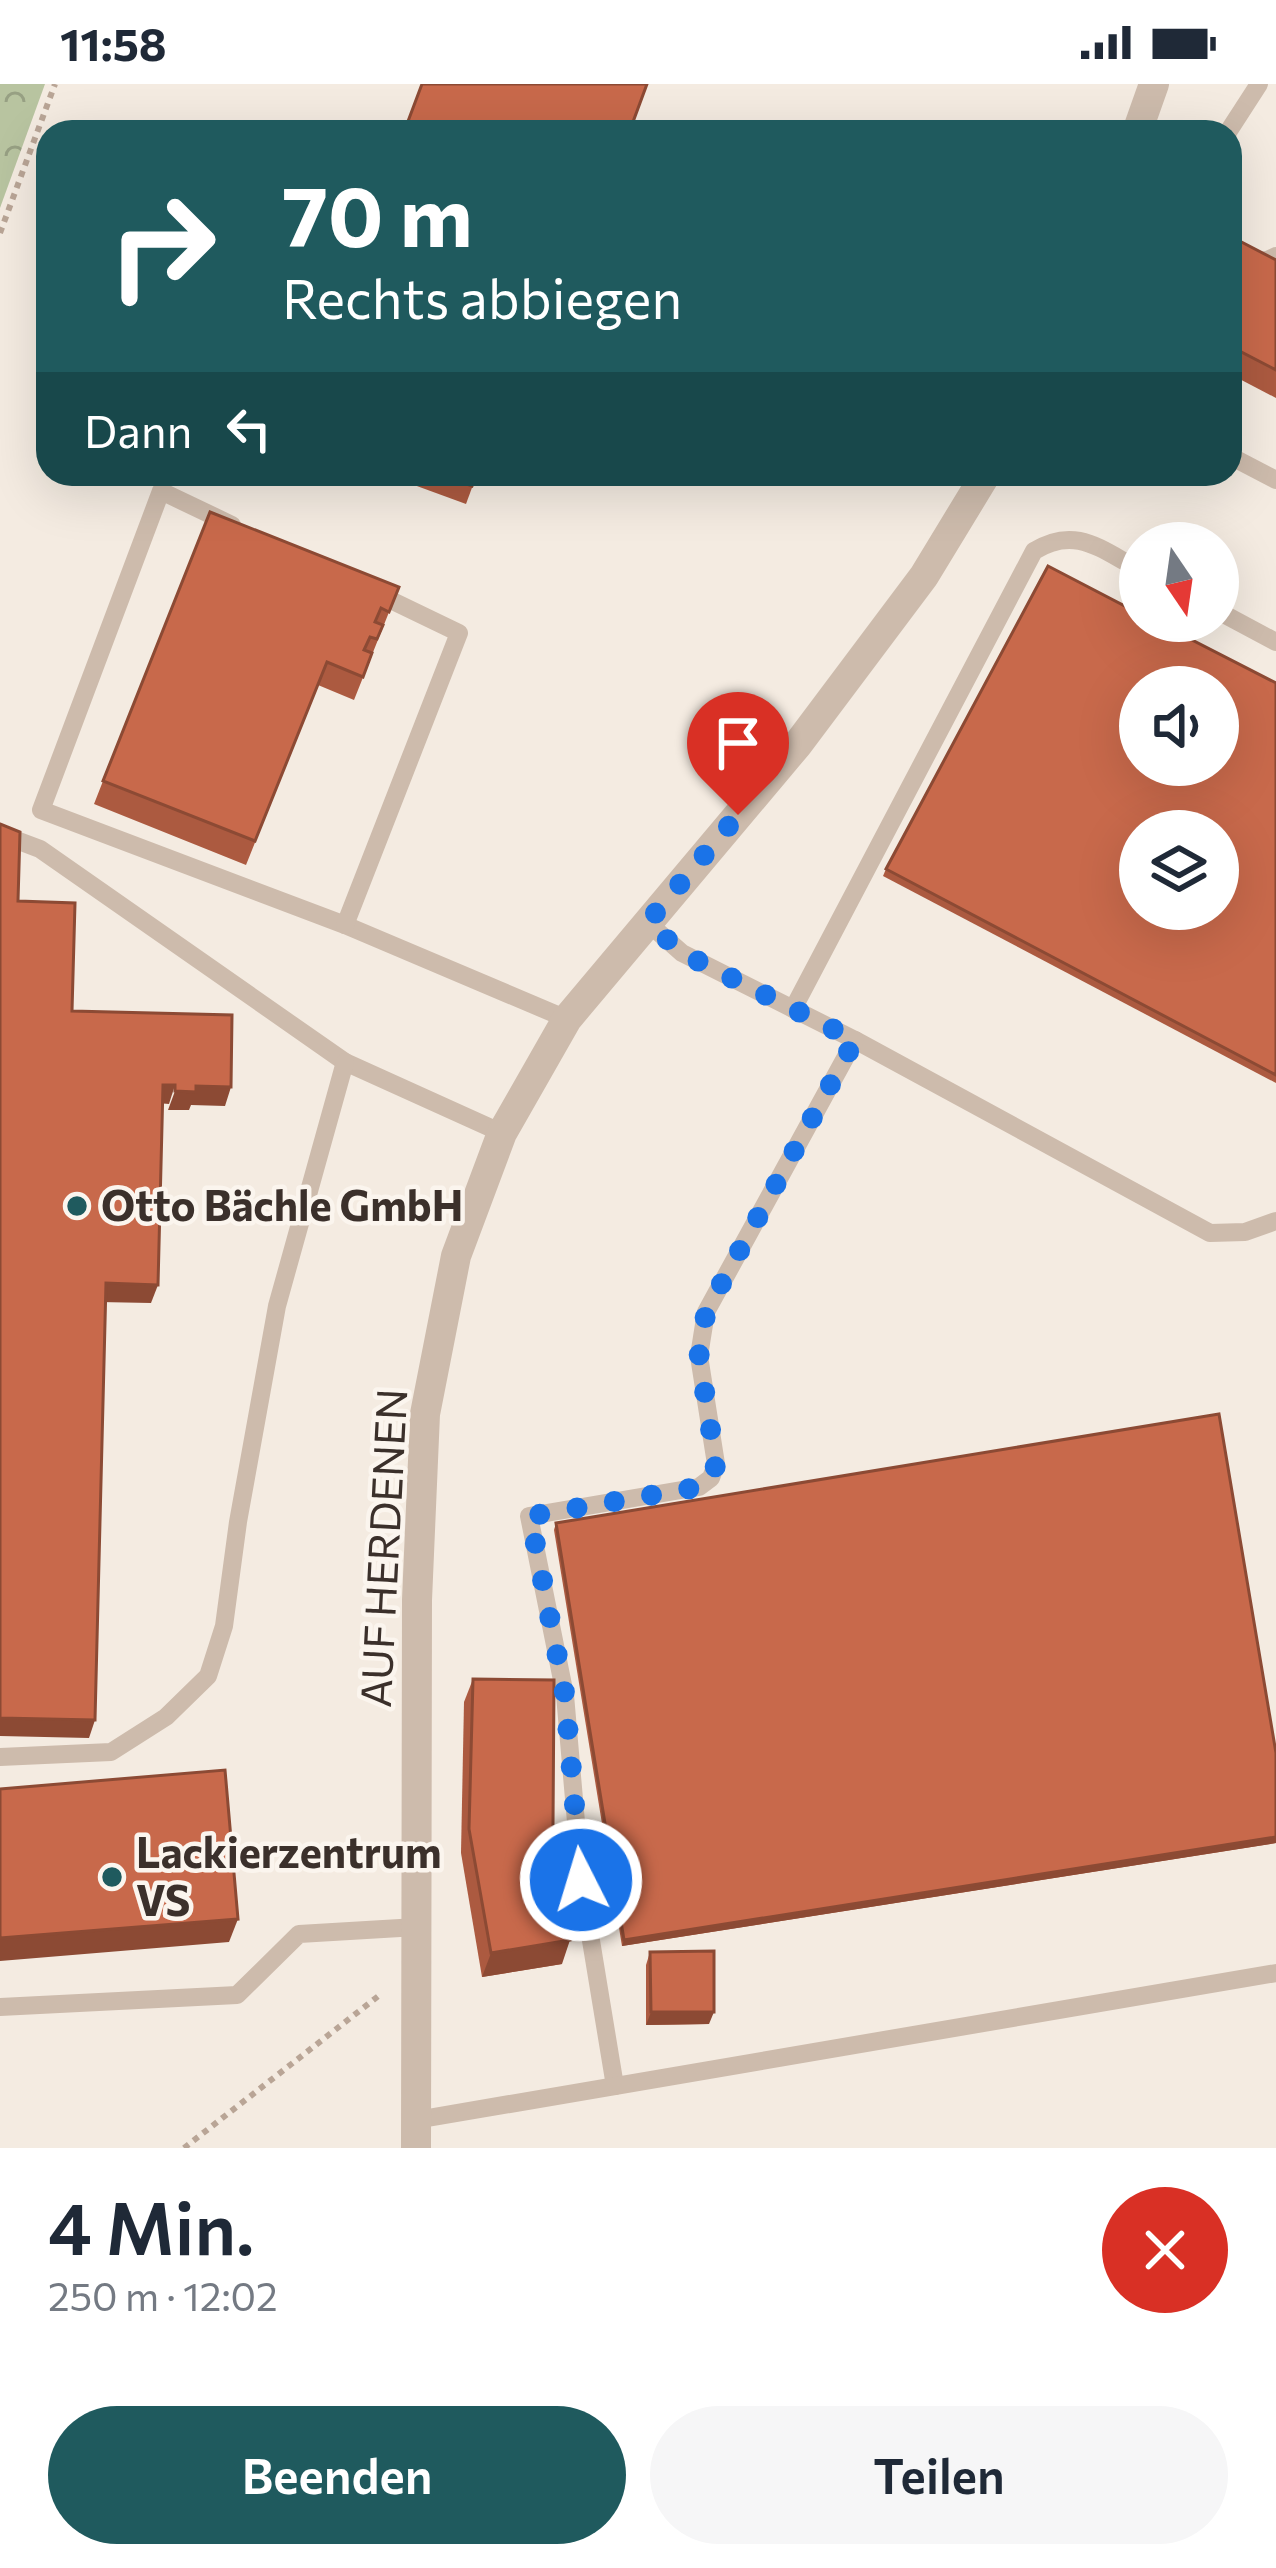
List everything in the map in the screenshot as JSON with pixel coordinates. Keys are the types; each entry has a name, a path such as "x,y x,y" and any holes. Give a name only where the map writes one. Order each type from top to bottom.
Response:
{"street":[{"path":"1141,120 1154,84"},
{"name":"AUF HERDENEN","path":"416,2134 417,1600 425,1414 456,1256 502,1133 567,1019 812,725 924,576 979,486"}],"lane":[{"path":"1236,120 1258,84"},
{"path":"1242,255 1254,262 1276,256"},
{"path":"1242,463 1276,481"},
{"path":"247,532 161,491 40,810 345,925 567,1019"},
{"path":"793,1009 1034,551 1055,538 1080,539 1119,559"},
{"path":"345,925 459,633 353,582"},
{"path":"1239,622 1276,642"},
{"path":"0,834 40,849 345,1062 502,1133"},
{"path":"648,922 682,953 855,1040 1210,1233 1245,1232 1276,1221"},
{"path":"616,2086 581,1880 565,1695 530,1516 699,1487 712,1478 716,1464 699,1356 706,1312 855,1040"},
{"path":"0,1757 111,1752 166,1717 208,1676 224,1626 277,1306 345,1062"},
{"path":"0,2007 237,1995 299,1934 417,1927"},
{"path":"416,2134 616,2086 1276,1972"}],"path":[{"path":"42,120 55,84"},
{"path":"0,233 36,135"},
{"path":"184,2148 417,1966"}],"green space":[{"path":"0,84 45,84 0,208"}],"building":[{"path":"422,84 647,84 634,120 408,120"},
{"path":"1242,242 1276,260 1276,370 1242,352"},
{"path":"210,512 399,587 389,612 381,608 375,622 383,625 377,639 370,637 364,650 372,653 363,677 327,662 255,841 103,781"},
{"path":"1048,566 1119,603 1119,642 1196,642 1276,683 1276,1075 886,869"},
{"name":"Otto Bächle GmbH","path":"0,824 20,832 18,901 75,903 72,1011 232,1015 231,1087 196,1086 196,1092 163,1085 158,1285 106,1283 95,1720 0,1718"},
{"path":"1219,1414 1276,1753 1276,1837 624,1940 556,1523"},
{"path":"473,1679 554,1680 553,1825 570,1940 491,1953 469,1829"},
{"name":"Lackierzentrum VS","path":"225,1770 238,1919 0,1938 0,1789"},
{"path":"714,1951 714,2012 651,2012 650,1952"}],"place":[{"name":"Otto Bächle GmbH","path":"77,1206"},
{"name":"Lackierzentrum VS","path":"112,1877"}],"route":[{"path":"581,1880 565,1695 530,1516 699,1487 712,1478 716,1464 699,1356 706,1312 855,1040 682,953 648,922 738,815"}]}
